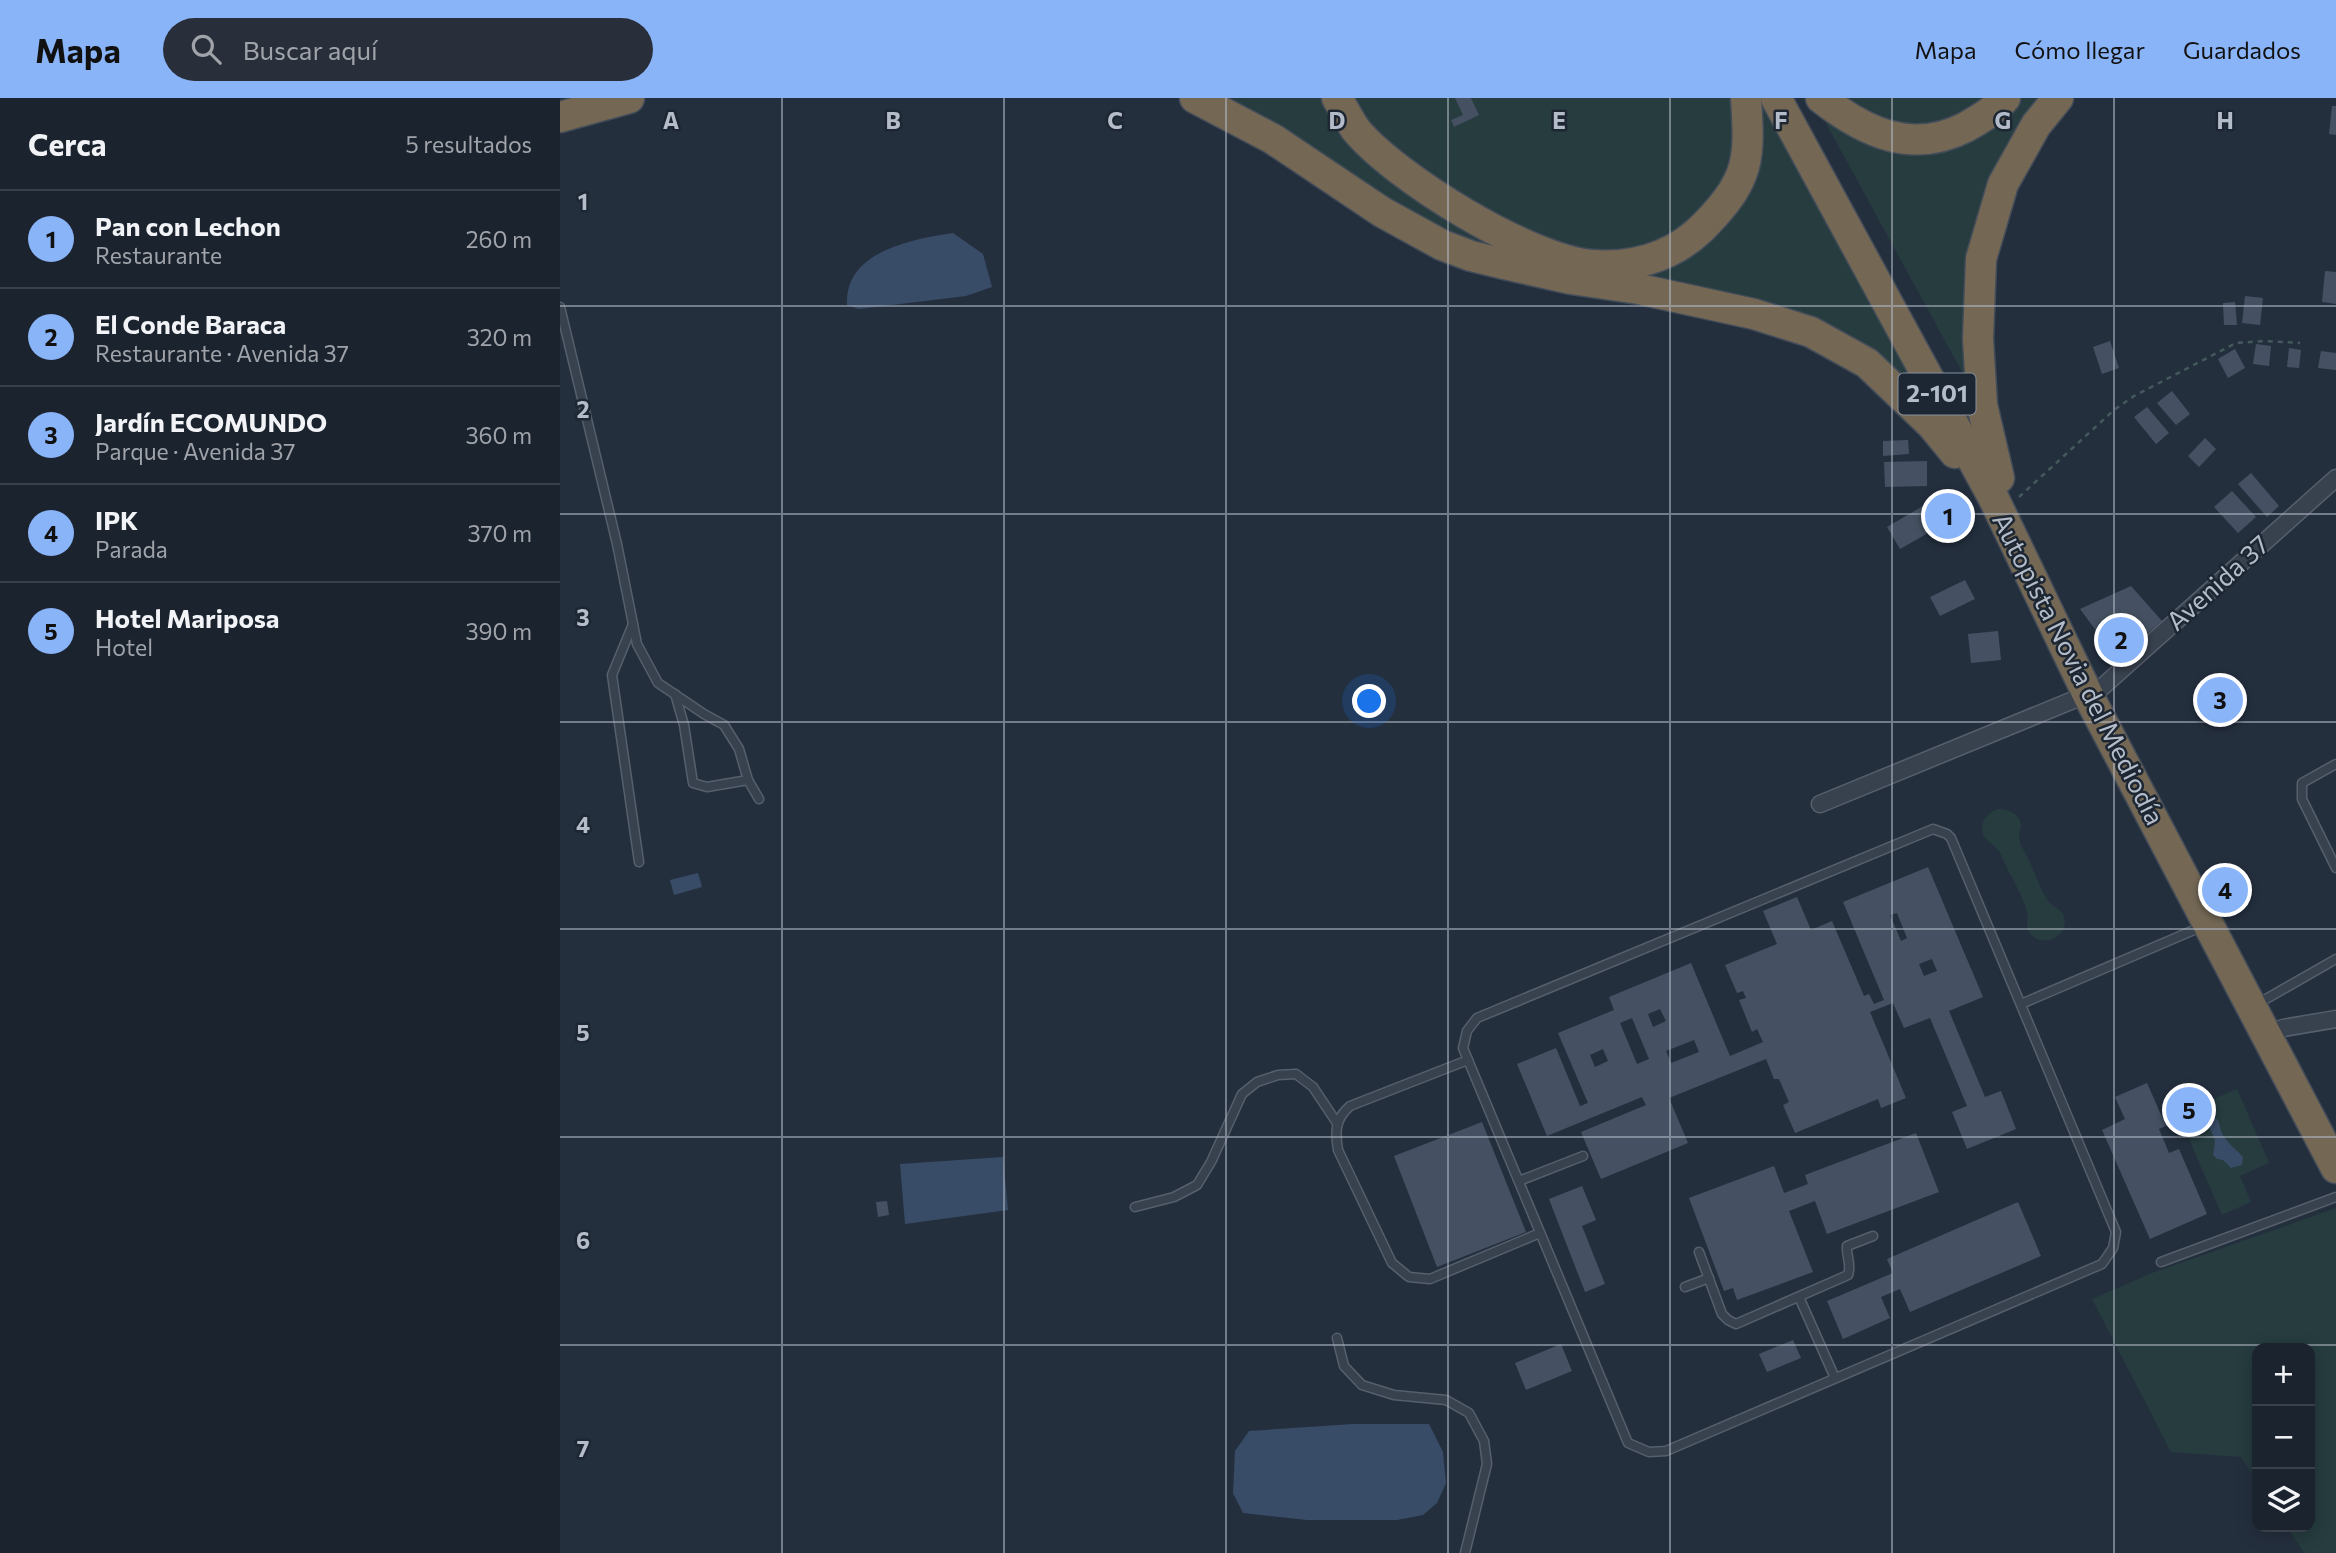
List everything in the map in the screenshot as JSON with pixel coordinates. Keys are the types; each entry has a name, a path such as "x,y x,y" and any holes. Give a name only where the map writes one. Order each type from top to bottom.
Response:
{"highway":[{"path":"560,117 629,98"},
{"path":"1195,98 1273,139 1382,212 1442,245 1471,256 1571,279 1639,289 1754,314 1811,332 1867,363 2001,493"},
{"path":"1337,98 1356,129 1387,160 1465,214 1511,238 1564,260 1618,266 1667,254 1701,230 1730,197 1744,172 1748,134 1746,98"},
{"name":"Autopista Novia del Mediodía","path":"1776,98 2001,493"},
{"name":"Autopista Novia del Mediodía","path":"1800,98 2001,493 2094,692 2212,923 2336,1132"},
{"path":"1821,98 1845,117 1877,133 1910,139 1934,138 1959,130 1979,120 2005,98"},
{"path":"2001,493 1982,405 1978,339 1981,259 2003,184 2036,125 2058,98"},
{"name":"Autopista Novia del Mediodía","path":"2094,692 2266,999 2275,1032 2336,1168"}],"street":[{"name":"Avenida 37","path":"1820,804 2094,692 2336,478"},
{"path":"2275,1032 2336,1019"}],"lane":[{"path":"560,307 617,544 637,644 659,683 724,725 739,749 748,780 759,799"},
{"path":"633,624 612,675 639,862"},
{"path":"675,694 684,725 693,783 707,787 748,780"},
{"path":"2336,764 2302,783 2302,799 2336,868"},
{"path":"1933,829 1940,830 1951,838 2021,1003 2116,1232 2113,1248 2102,1264 1665,1451 1649,1452 1628,1443 1463,1048 1467,1031 1478,1017 1933,829"},
{"path":"2021,1003 2212,923"},
{"path":"2266,999 2336,959"},
{"path":"1468,1060 1350,1106 1342,1113 1337,1123 1338,1150 1392,1263 1409,1277 1430,1279 1540,1233"},
{"path":"1135,1208 1174,1197 1197,1185 1211,1162 1242,1094 1256,1082 1278,1075 1296,1074 1313,1087 1337,1123"},
{"path":"1518,1181 1583,1156"},
{"path":"2161,1262 2336,1197"},
{"path":"1699,1252 1722,1314 1736,1324 1848,1275 1851,1267 1846,1254 1847,1246 1873,1236"},
{"path":"1685,1287 1709,1278"},
{"path":"1799,1297 1835,1378"},
{"path":"1337,1338 1345,1366 1363,1385 1394,1395 1446,1400 1469,1413 1485,1441 1487,1464 1465,1553"}],"path":[{"path":"2001,493 2134,396 2236,344 2264,341 2300,344"}],"green space":[{"path":"1206,98 1327,98 1376,162 1614,271 1719,218 1751,98 1767,98 1927,403 1885,368 1464,243"},
{"path":"1350,98 1734,98 1738,156 1721,194 1655,249 1596,257 1553,246 1458,197 1393,153 1358,114"},
{"path":"1836,98 1993,98 1975,113 1906,131"},
{"path":"2015,98 2044,98 2001,161 1973,392 1816,105 1915,147"},
{"path":"1998,809 2010,811 2019,818 2020,842 2047,900 2064,916 2063,929 2055,938 2039,939 2029,932 2027,911 2021,897 2000,853 1983,833 1982,825 1985,819"},
{"path":"2237,1089 2269,1163 2240,1176 2251,1202 2222,1215 2178,1114"},
{"path":"2336,1208 2336,1553 2304,1553 2290,1532 2315,1532 2315,1343 2252,1343 2252,1474 2241,1457 2171,1452 2092,1299 2152,1273"}],"water":[{"path":"953,233 983,254 992,287 966,296 859,309 847,305 849,287 857,272 869,260 901,244"},
{"path":"698,873 702,887 674,895 670,880"},
{"path":"2213,1116 2218,1120 2225,1138 2243,1157 2242,1165 2231,1168 2213,1155 2215,1139 2209,1124"},
{"path":"1003,1157 1008,1210 905,1224 900,1164"},
{"path":"1353,1424 1429,1424 1443,1452 1446,1483 1437,1503 1423,1515 1397,1520 1307,1520 1243,1513 1233,1493 1235,1451 1249,1431"}],"building":[{"path":"1455,98 1471,98 1479,115 1454,127 1451,120 1463,115"},
{"path":"2332,106 2336,106 2336,135 2329,134"},
{"path":"2325,271 2336,272 2336,304 2322,302"},
{"path":"2245,296 2263,298 2260,325 2242,323"},
{"path":"2235,302 2237,325 2224,325 2223,303"},
{"path":"2110,341 2119,368 2102,374 2093,347"},
{"path":"2256,344 2271,346 2269,366 2253,364"},
{"path":"2289,348 2301,350 2299,368 2287,367"},
{"path":"2235,349 2245,368 2228,378 2218,359"},
{"path":"2321,351 2336,353 2336,370 2318,368"},
{"path":"2172,391 2190,414 2176,425 2157,403"},
{"path":"2147,407 2169,433 2156,444 2134,417"},
{"path":"2205,438 2216,449 2199,467 2188,456"},
{"path":"1908,440 1909,454 1883,456 1883,441"},
{"path":"1927,461 1927,486 1885,487 1884,462"},
{"path":"2251,473 2279,506 2267,517 2238,484"},
{"path":"2232,491 2256,517 2238,533 2214,507"},
{"path":"1923,506 1937,528 1900,549 1887,527"},
{"path":"1965,580 1975,599 1940,616 1930,597"},
{"path":"2131,586 2162,621 2117,659 2080,609"},
{"path":"1998,631 2001,660 1971,663 1968,634"},
{"path":"2223,691 2229,702 2215,710 2209,699"},
{"path":"1928,867 1983,997 1949,1011 1985,1097 2001,1091 2016,1129 1967,1149 1952,1112 1967,1106 1930,1018 1904,1028 1893,1003 1870,1012 1906,1098 1881,1108 1878,1099 1795,1133 1783,1105 1789,1102 1779,1079 1774,1079 1766,1059 1669,1098 1688,1143 1601,1179 1581,1132 1646,1105 1642,1097 1547,1136 1517,1064 1556,1048 1580,1106 1588,1103 1558,1033 1614,1010 1609,997 1691,963 1730,1056 1763,1042 1757,1029 1752,1032 1739,1000 1746,998 1743,991 1737,993 1725,965 1777,944 1763,911 1797,897 1811,930 1832,921 1864,996 1869,994 1874,1004 1884,1000 1843,902","holes":["1897,913 1907,938 1901,941 1890,915","1932,959 1937,971 1924,976 1919,964","1660,1009 1666,1021 1653,1027 1648,1014","1632,1018 1649,1059 1637,1064 1620,1023","1694,1040 1699,1052 1671,1063 1666,1051","1603,1049 1608,1061 1595,1067 1590,1055"]},
{"path":"2147,1083 2166,1126 2159,1129 2169,1153 2179,1149 2207,1214 2150,1239 2102,1130 2125,1119 2115,1097"},
{"path":"1482,1122 1526,1232 1437,1267 1394,1156"},
{"path":"1916,1133 1939,1192 1827,1234 1815,1201 1789,1211 1813,1272 1737,1300 1733,1288 1724,1291 1689,1198 1774,1166 1784,1193 1808,1184 1805,1175"},
{"path":"1582,1186 1596,1220 1582,1226 1605,1284 1585,1292 1549,1199"},
{"path":"887,1201 889,1215 878,1217 876,1202"},
{"path":"2018,1202 2041,1256 1910,1312 1900,1289 1881,1297 1890,1318 1843,1339 1827,1301 1893,1273 1887,1259"},
{"path":"1793,1340 1801,1358 1767,1372 1759,1354"},
{"path":"1561,1344 1572,1371 1526,1390 1515,1363"}],"place":[{"name":"Pan con Lechon","path":"1948,516"},
{"name":"El Conde Baraca","path":"2121,640"},
{"name":"Jardín ECOMUNDO","path":"2220,700"},
{"name":"IPK","path":"2225,890"},
{"name":"Hotel Mariposa","path":"2189,1110"}]}
